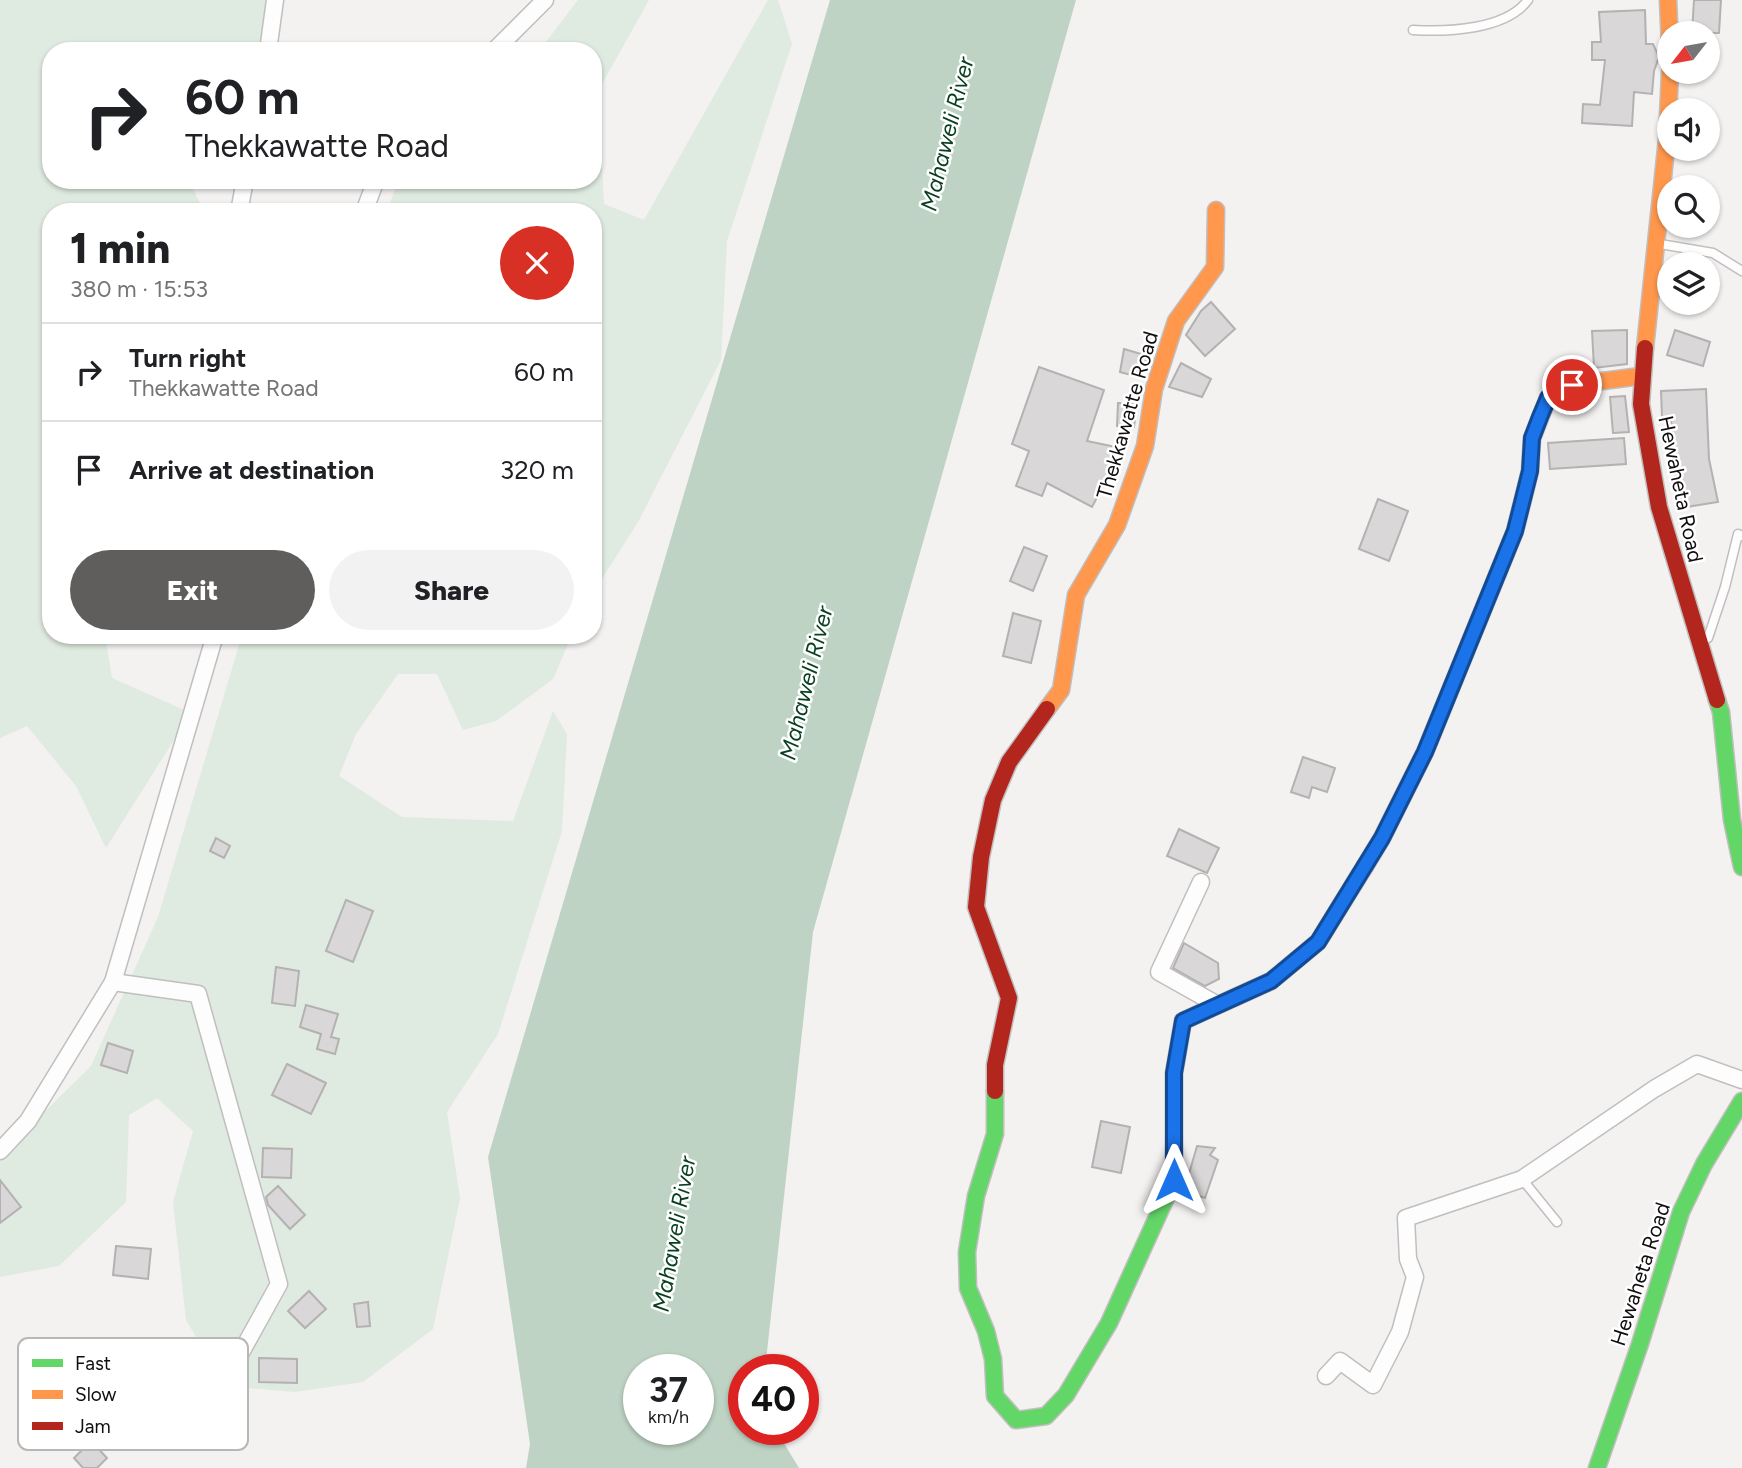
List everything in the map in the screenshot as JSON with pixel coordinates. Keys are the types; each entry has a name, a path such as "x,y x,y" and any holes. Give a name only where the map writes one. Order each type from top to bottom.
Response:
{"main road":[{"path":"1668,0 1669,21"},
{"name":"Hewaheta Road","path":"1669,84 1667,139 1641,376 1645,436 1671,553 1721,712 1732,820 1742,867"},
{"name":"Thekkawatte Road","path":"1216,210 1215,267 1176,320 1154,389 1145,446 1117,525 1076,595 1061,690 1009,762 993,800 981,857 976,907 1009,999 996,1065 995,1134 976,1196 967,1252 968,1288 991,1349 995,1396 1016,1420 1046,1416 1066,1395 1109,1324 1174,1180 1174,1073 1183,1021 1271,981 1318,942 1382,838 1425,752 1515,531 1530,471 1532,438 1548,398 1572,385 1641,376"},
{"name":"Hewaheta Road","path":"1597,1468 1640,1344 1681,1212 1704,1164 1742,1101"}],"street":[{"path":"269,42 275,0"},
{"path":"503,42 545,0"},
{"path":"0,1151 28,1121 113,982 212,644"},
{"path":"1201,882 1159,972 1216,1004"},
{"path":"113,982 198,994 279,1284 248,1340"},
{"path":"1326,1376 1340,1361 1373,1385 1400,1332 1415,1278 1408,1259 1406,1218 1522,1179 1654,1089 1697,1064 1742,1080"}],"lane":[{"path":"1413,30 1437,31 1478,26 1513,12 1528,0"},
{"path":"1656,244 1713,253 1742,271"},
{"path":"1703,648 1714,623 1738,534 1742,536"},
{"path":"1522,1179 1557,1223"}],"shaded area":[{"path":"0,0 275,0 269,42 42,42 42,189 193,189 200,203 42,203 42,644 106,644 112,678 191,713 106,848 76,786 27,726 0,738"},
{"path":"578,0 649,0 602,84 602,42 546,42"},
{"path":"768,0 778,0 792,44 727,241 721,360 638,522 602,579 602,203 390,203 395,189 602,189 602,166 604,204 644,220"},
{"path":"239,644 568,644 553,679 496,721 463,730 437,674 398,674 356,734 339,776 402,817 513,821 553,711 567,734 562,831 498,1034 447,1112 460,1198 433,1329 363,1382 295,1392 248,1388 248,1338 197,1338 186,1320 173,1202 193,1131 157,1098 129,1115 126,1202 59,1266 0,1277 0,1156 91,1066 158,917"}],"water":[{"name":"Mahaweli River","path":"830,0 1076,0 813,932 767,1354 728,1354 728,1445 785,1445 799,1468 526,1468 530,1444 488,1157"}],"building":[{"path":"1694,0 1721,0 1720,21 1693,21"},
{"path":"1645,10 1646,44 1653,44 1657,63 1652,94 1634,92 1632,126 1582,123 1583,104 1600,105 1605,60 1592,60 1592,42 1601,42 1599,12"},
{"path":"1211,302 1235,329 1205,356 1186,335 1201,311"},
{"path":"1627,330 1627,364 1594,368 1592,331"},
{"path":"1675,330 1710,342 1703,366 1667,355"},
{"path":"1124,349 1148,356 1142,378 1120,372"},
{"path":"1181,363 1211,379 1202,397 1169,387"},
{"path":"1039,367 1104,390 1087,441 1116,447 1112,469 1092,507 1047,483 1042,496 1016,486 1029,451 1012,444"},
{"path":"1706,389 1709,459 1718,502 1680,508 1673,459 1671,417 1662,417 1661,391"},
{"path":"1625,396 1629,432 1613,433 1610,397"},
{"path":"1118,403 1137,404 1134,427 1117,426"},
{"path":"1624,438 1626,464 1550,469 1548,443"},
{"path":"1378,499 1408,511 1389,561 1359,549"},
{"path":"1024,547 1047,556 1033,591 1010,581"},
{"path":"1013,613 1041,621 1031,663 1003,656"},
{"path":"1303,757 1335,768 1327,792 1312,787 1309,798 1291,792"},
{"path":"1179,829 1219,848 1207,873 1167,856"},
{"path":"216,838 230,846 224,858 210,851"},
{"path":"346,900 373,911 353,962 326,951"},
{"path":"1184,943 1218,963 1219,979 1205,986 1173,968"},
{"path":"276,967 299,971 295,1006 272,1003"},
{"path":"306,1005 338,1014 331,1037 339,1039 335,1054 317,1049 321,1034 300,1027"},
{"path":"108,1043 133,1051 127,1073 101,1065"},
{"path":"287,1064 326,1083 311,1114 272,1095"},
{"path":"1101,1121 1130,1127 1121,1173 1092,1167"},
{"path":"1197,1146 1215,1148 1210,1155 1218,1160 1205,1198 1184,1191"},
{"path":"263,1148 292,1149 291,1178 262,1177"},
{"path":"0,1180 21,1207 0,1223"},
{"path":"278,1186 305,1215 290,1229 268,1205 266,1197"},
{"path":"116,1246 151,1249 148,1279 113,1275"},
{"path":"309,1291 326,1309 305,1328 288,1311"},
{"path":"368,1302 370,1326 357,1327 354,1304"},
{"path":"259,1358 297,1359 297,1383 259,1382"},
{"path":"82,1450 99,1450 107,1458 97,1468 83,1468 74,1458"}],"traffic: fast":[{"path":"1365,866 1425,752 1515,531 1530,471 1532,438 1551,396"},
{"path":"1717,700 1721,712 1732,820 1742,867"},
{"path":"995,1091 995,1134 976,1196 967,1252 968,1288 986,1331 993,1359 995,1396 1016,1420 1046,1416 1066,1395 1109,1323 1174,1180 1174,1166"},
{"path":"1597,1468 1640,1344 1681,1212 1704,1164 1742,1101"}],"traffic: slow":[{"path":"1668,0 1669,21"},
{"path":"1645,348 1667,139 1669,84"},
{"path":"1047,709 1061,690 1076,595 1117,525 1145,446 1154,389 1176,321 1215,267 1216,210"},
{"path":"1551,396 1572,385 1641,376"}],"traffic: jam":[{"path":"1645,348 1641,404 1659,507 1717,700"},
{"path":"995,1091 995,1065 1009,998 976,907 981,857 993,800 1009,762 1047,709"},
{"path":"1174,1166 1174,1073 1183,1021 1271,981 1318,942 1365,866"}],"route":[{"path":"1174,1180 1174,1073 1183,1021 1271,981 1318,942 1382,838 1425,752 1515,531 1530,471 1532,438 1540,417 1548,398 1572,385"}]}
